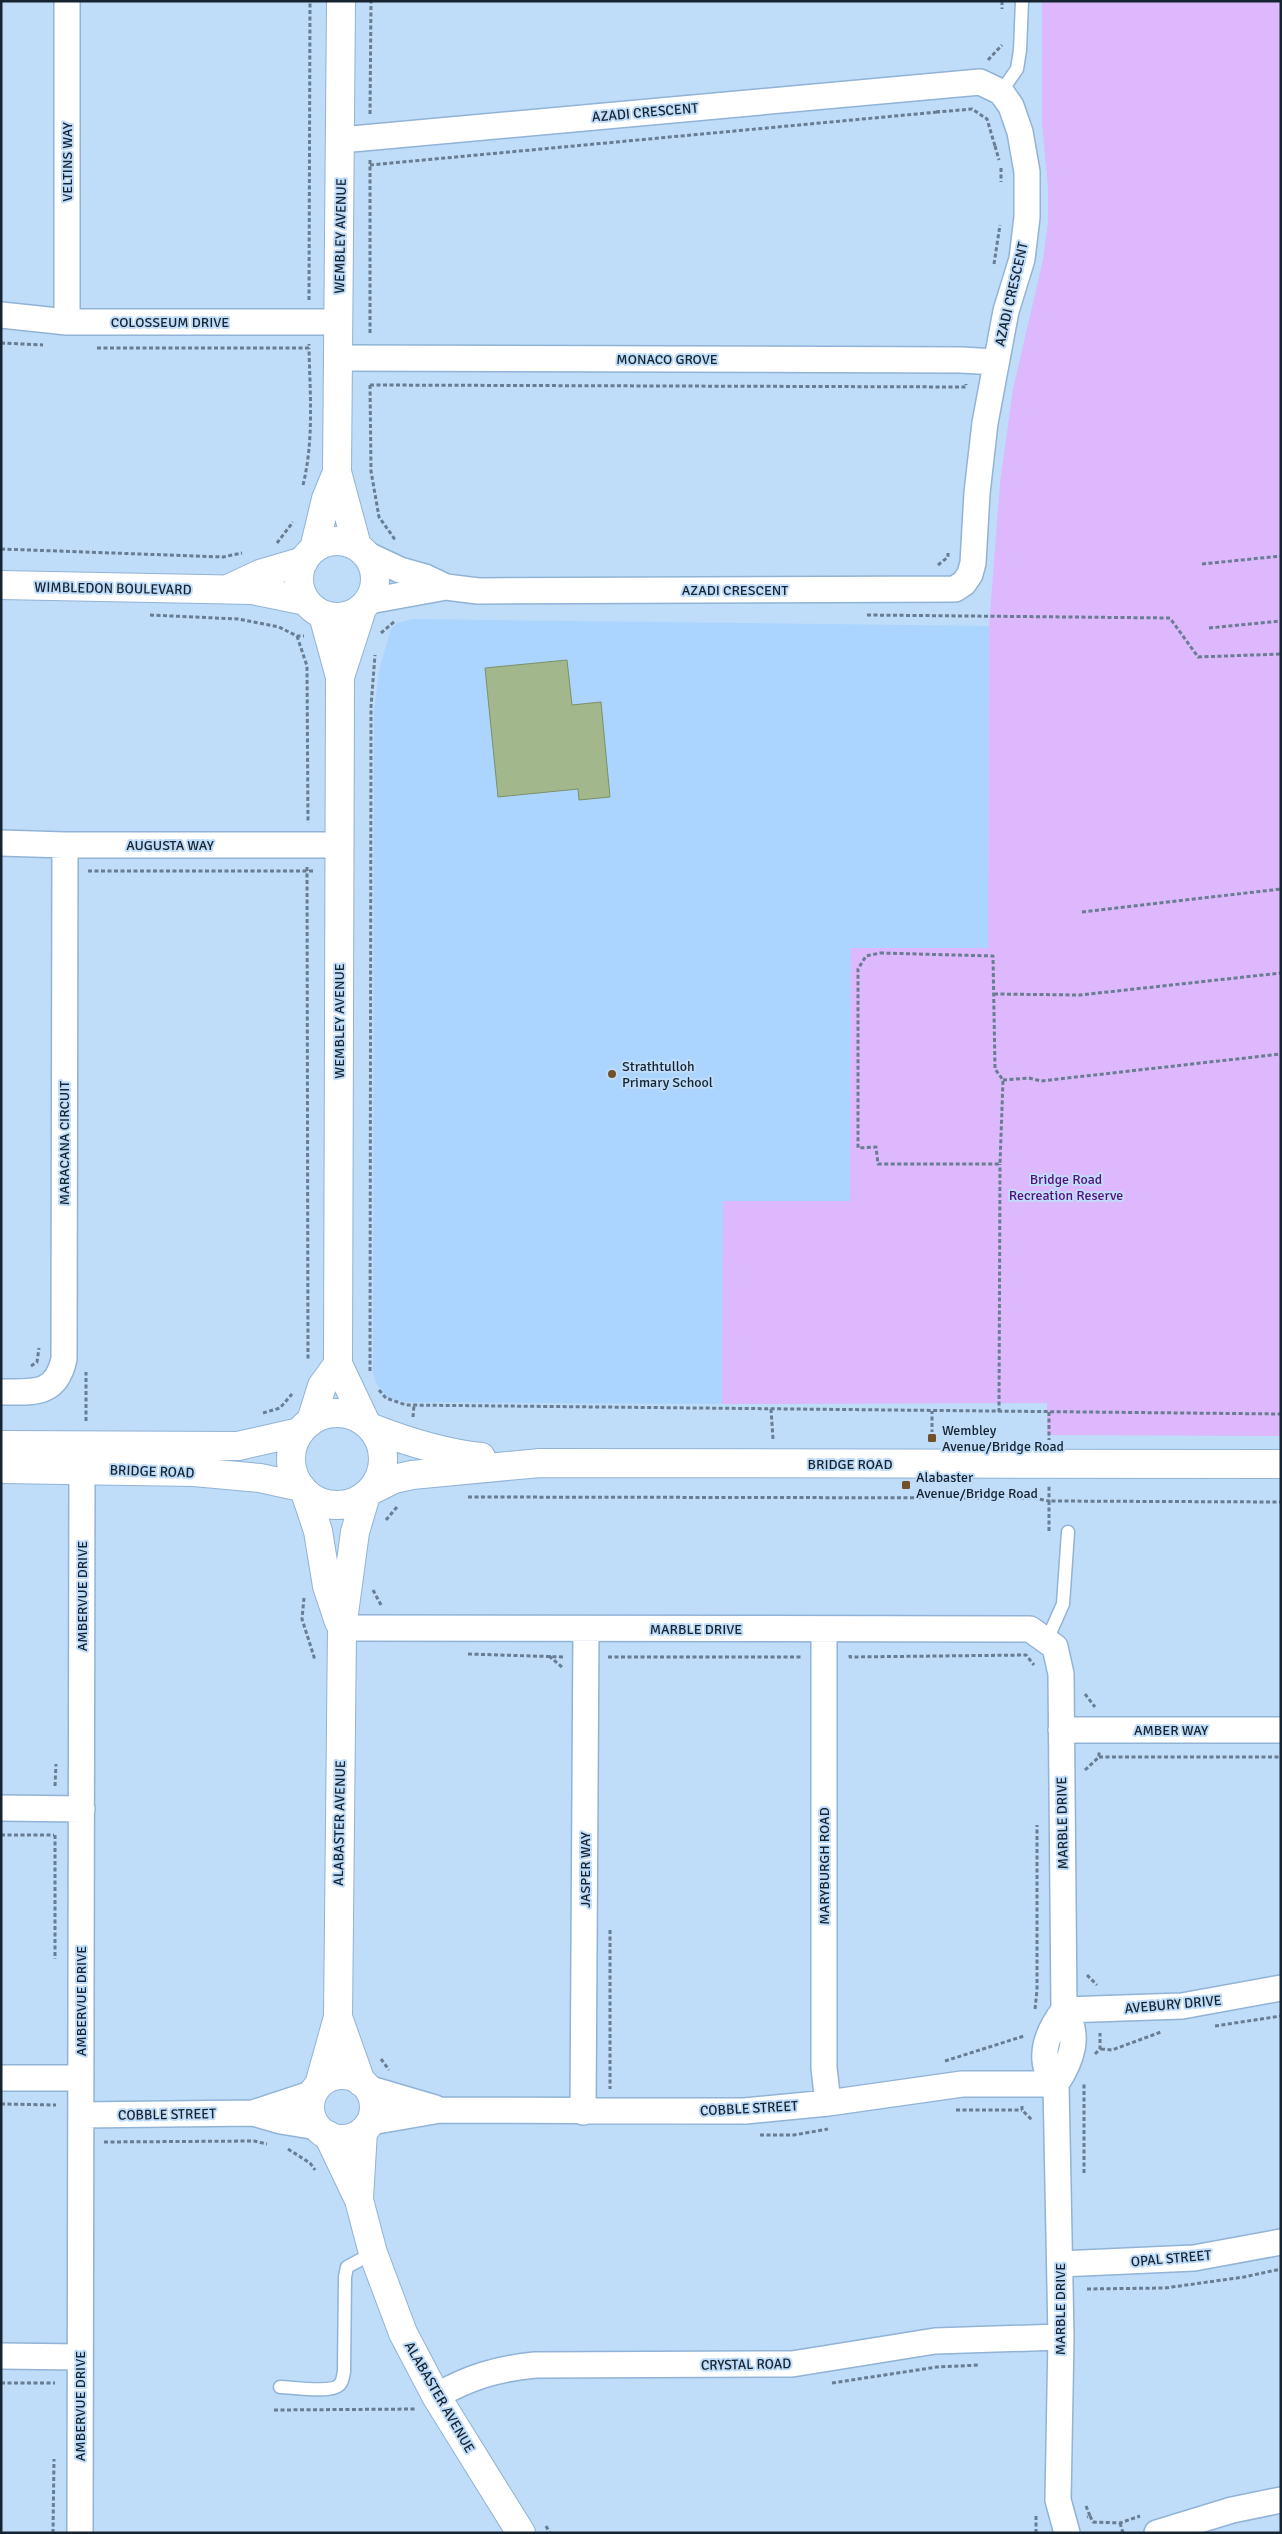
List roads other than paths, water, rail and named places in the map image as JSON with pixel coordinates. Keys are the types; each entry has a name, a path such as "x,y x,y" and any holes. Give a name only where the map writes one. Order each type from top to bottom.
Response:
{"street":[{"name":"VELTINS WAY","path":"67,1 67,322"},
{"name":"WEMBLEY AVENUE","path":"341,1 342,140 338,472 361,550"},
{"name":"AZADI CRESCENT","path":"342,140 963,82 980,82 1001,92 1011,106 1020,132 1027,172 1027,217 1022,259 1006,311 984,423 973,562 968,578 956,589 478,591 446,587 425,577 400,570 361,550"},
{"name":"COLOSSEUM DRIVE","path":"1,315 67,322 340,322"},
{"name":"MONACO GROVE","path":"339,358 370,347 996,362"},
{"name":"WEMBLEY AVENUE","path":"309,555 326,499 338,472"},
{"path":"337,625 299,581 309,555 330,542 349,543 361,550 375,572 374,592 365,605"},
{"name":"WIMBLEDON BOULEVARD","path":"224,591 260,574 309,555"},
{"name":"WIMBLEDON BOULEVARD","path":"1,585 224,591 252,590 337,625"},
{"name":"AZADI CRESCENT","path":"365,605 446,587"},
{"name":"WEMBLEY AVENUE","path":"365,605 337,625 340,678 338,1364 369,1426"},
{"name":"AUGUSTA WAY","path":"1,843 65,845 308,845 339,858"},
{"name":"MARACANA CIRCUIT","path":"1,1392 32,1392 46,1389 55,1383 61,1374 64,1359 65,845"},
{"path":"305,1427 324,1415 339,1413 354,1416 369,1426 379,1440 383,1452 383,1466 379,1479 369,1493 342,1505 328,1504 316,1500 303,1490 294,1477 291,1460 294,1442 305,1427 322,1386 338,1364"},
{"name":"BRIDGE ROAD","path":"369,1426 421,1446 458,1455 540,1463 1281,1464"},
{"name":"BRIDGE ROAD","path":"1,1445 238,1446 305,1427"},
{"name":"BRIDGE ROAD","path":"369,1493 394,1479 412,1475 540,1463"},
{"name":"BRIDGE ROAD","path":"1,1470 82,1469 218,1474 260,1478 303,1490"},
{"name":"AMBERVUE DRIVE","path":"80,2533 82,1469"},
{"name":"ALABASTER AVENUE","path":"303,1490 318,1531 327,1586 342,1628"},
{"name":"ALABASTER AVENUE","path":"317,2089 338,2017 342,1628 353,1538 369,1493"},
{"name":"MARBLE DRIVE","path":"342,1628 1030,1629 1048,1640 1055,1647 1061,1664 1064,2010 1054,2022 1048,2037 1044,2062 1047,2073 1056,2084 1072,2264 1061,2337 1058,2500 1065,2529"},
{"name":"JASPER WAY","path":"584,2112 586,1629"},
{"name":"MARYBURGH ROAD","path":"824,1629 824,2068 828,2103"},
{"name":"AMBER WAY","path":"1061,1730 1281,1730"},
{"path":"1,1808 82,1809"},
{"name":"AVEBURY DRIVE","path":"1064,2010 1182,2006 1281,1988"},
{"name":"ALABASTER AVENUE","path":"338,2017 364,2085"},
{"path":"335,2076 353,2078 364,2085 374,2105 367,2126 350,2138 341,2139 323,2131 311,2110 317,2089 335,2076"},
{"path":"1,2078 81,2078"},
{"name":"COBBLE STREET","path":"367,2126 440,2110 584,2112 745,2111 828,2103 962,2084 1056,2084"},
{"name":"COBBLE STREET","path":"364,2085 440,2110"},
{"name":"COBBLE STREET","path":"253,2113 317,2089"},
{"name":"COBBLE STREET","path":"81,2115 253,2113 323,2131"},
{"name":"ALABASTER AVENUE","path":"359,2200 367,2126"},
{"name":"ALABASTER AVENUE","path":"323,2131 359,2200 373,2253 403,2332 436,2396 533,2529"},
{"name":"OPAL STREET","path":"1072,2264 1194,2258 1281,2242"},
{"name":"CRYSTAL ROAD","path":"436,2396 478,2376 500,2369 535,2365 792,2364 935,2341 1061,2337"},
{"path":"1,2356 80,2357"},
{"path":"1157,2533 1232,2510 1281,2500"}],"lane":[{"path":"1001,92 1017,69 1020,50 1022,1"},
{"path":"1048,1640 1063,1604 1068,1532"},
{"path":"280,2387 326,2389 334,2388 341,2384 344,2372 345,2277 347,2267 354,2261 373,2253"}],"place":[{"name":"Strathtulloh Primary School","path":"612,1074"},
{"name":"Wembley Avenue/Bridge Road","path":"932,1438"},
{"name":"Alabaster Avenue/Bridge Road","path":"906,1485"}],"park label":[{"name":"Bridge Road Recreation Reserve","path":"1066,1188"}]}
